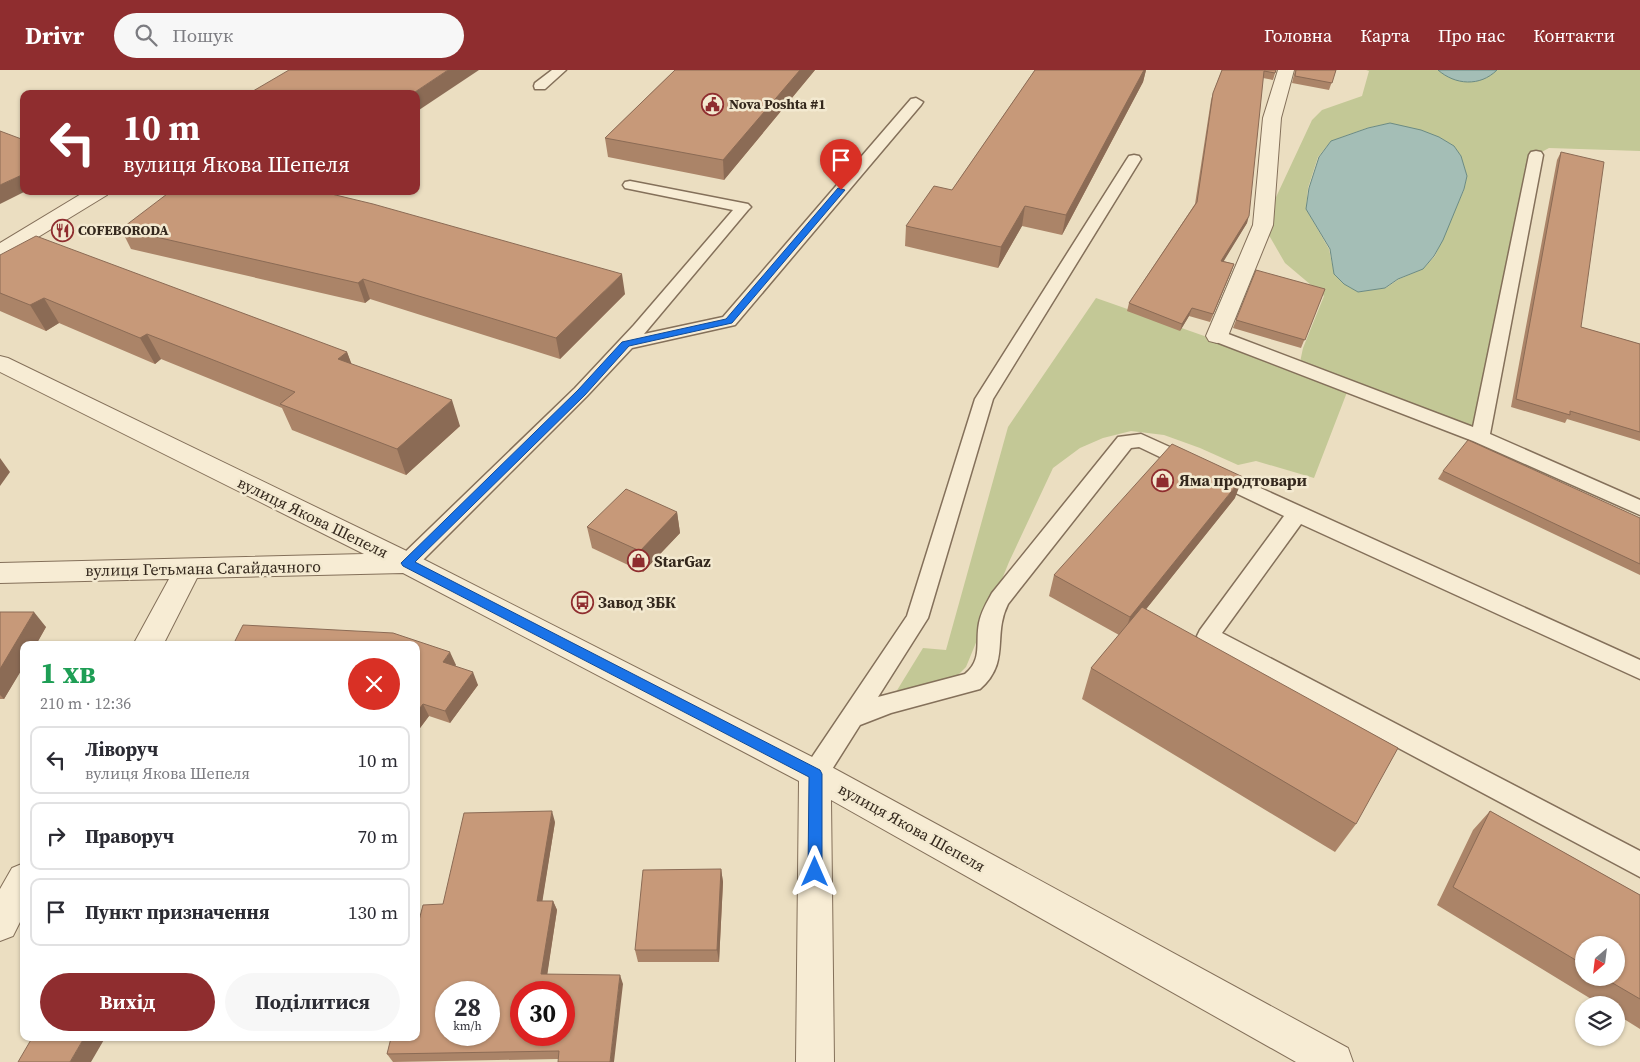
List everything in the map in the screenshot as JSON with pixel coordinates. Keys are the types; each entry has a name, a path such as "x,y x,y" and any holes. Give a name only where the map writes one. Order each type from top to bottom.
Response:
{"street":[{"path":"1217,336 1264,225 1272,118 1286,70"},
{"path":"0,252 93,195"},
{"name":"вулиця Якова Шепеля","path":"0,363 407,563 815,774 1334,1062"},
{"name":"вулиця Гетьмана Сагайдачного","path":"0,572 407,563"},
{"path":"150,641 188,569"},
{"path":"815,774 815,1062"},
{"path":"0,924 20,886"}],"lane":[{"path":"540,86 560,70"},
{"path":"626,344 729,321 916,102"},
{"path":"1480,437 1536,155"},
{"path":"815,774 916,618 984,399 1134,159"},
{"path":"407,563 581,392 626,344 743,207 630,185"},
{"path":"1217,336 1480,437 1640,508"},
{"path":"852,718 887,704 972,682 982,675 988,664 990,626 1000,599 1125,442 1141,440 1297,514 1640,670"},
{"path":"1297,514 1208,636 1640,864"}],"green space":[{"path":"1366,70 1640,70 1640,151 1549,148 1536,155 1480,437 1349,387 1314,478 1256,461 1238,465 1164,435 1131,431 1103,438 1080,448 1053,468 1009,562 966,667 956,677 896,692 923,648 946,650 1008,427 1096,298 1327,379 1299,367 1303,348 1324,296 1285,263 1263,225 1312,120 1322,110 1362,96 1369,71","holes":["1390,123 1439,137 1454,146 1461,156 1467,176 1464,190 1435,256 1423,269 1399,279 1386,288 1358,292 1344,284 1334,273 1329,249 1306,209 1308,188 1318,157 1331,141 1367,128"]}],"water":[{"path":"1438,70 1497,70 1483,79 1468,82 1452,79"},
{"path":"1390,123 1421,130 1439,137 1454,146 1461,156 1467,176 1464,189 1443,240 1434,256 1423,269 1398,279 1385,288 1358,292 1344,284 1334,274 1330,249 1306,209 1309,188 1319,157 1331,141 1368,128"}],"building":[{"path":"289,70 448,70 418,90 255,90"},
{"path":"675,70 800,70 723,160 605,138"},
{"path":"1035,70 1144,70 1066,215 1025,206 1001,247 906,226 934,186 952,190"},
{"path":"1222,70 1276,70 1275,73 1264,71 1249,216 1221,261 1234,264 1213,314 1192,308 1182,324 1129,303 1197,202 1213,93"},
{"path":"1296,70 1336,70 1332,83 1295,76"},
{"path":"0,131 20,138 20,176 0,185"},
{"path":"1561,152 1604,162 1581,327 1640,344 1640,432 1570,411 1570,415 1516,399"},
{"path":"166,195 336,195 622,274 556,338 363,279 358,283 121,229"},
{"path":"36,236 347,352 338,359 452,400 397,449 280,404 295,392 147,334 140,338 44,298 30,305 0,293 0,255"},
{"path":"1256,270 1325,289 1305,340 1236,320"},
{"path":"1468,440 1640,518 1640,564 1443,471"},
{"path":"1172,444 1243,477 1130,617 1054,575"},
{"path":"626,489 677,512 640,551 587,527"},
{"path":"1142,607 1398,748 1356,824 1091,668"},
{"path":"0,612 34,612 0,669"},
{"path":"243,625 393,633 417,641 235,641"},
{"path":"420,642 450,652 443,662 473,672 445,711 423,704 420,708"},
{"path":"552,811 537,901 553,901 541,974 620,975 610,1062 558,1062 559,1051 387,1054 390,1041 420,1041 420,917 423,905 443,904 464,813"},
{"path":"1490,811 1640,895 1640,999 1618,986 1625,986 1625,936 1575,936 1575,960 1453,887"},
{"path":"721,869 717,950 635,950 643,870"},
{"path":"30,1041 82,1041 70,1062 18,1062"}],"place":[{"name":"Nova Poshta #1","path":"713,104"},
{"name":"COFEBORODA","path":"62,230"},
{"name":"Яма продтовари","path":"1163,480"},
{"name":"StarGaz","path":"638,561"},
{"name":"Завод ЗБК","path":"582,602"}],"route":[{"path":"815,872 815,774 407,563 581,392 626,344 729,321 841,190"}]}
